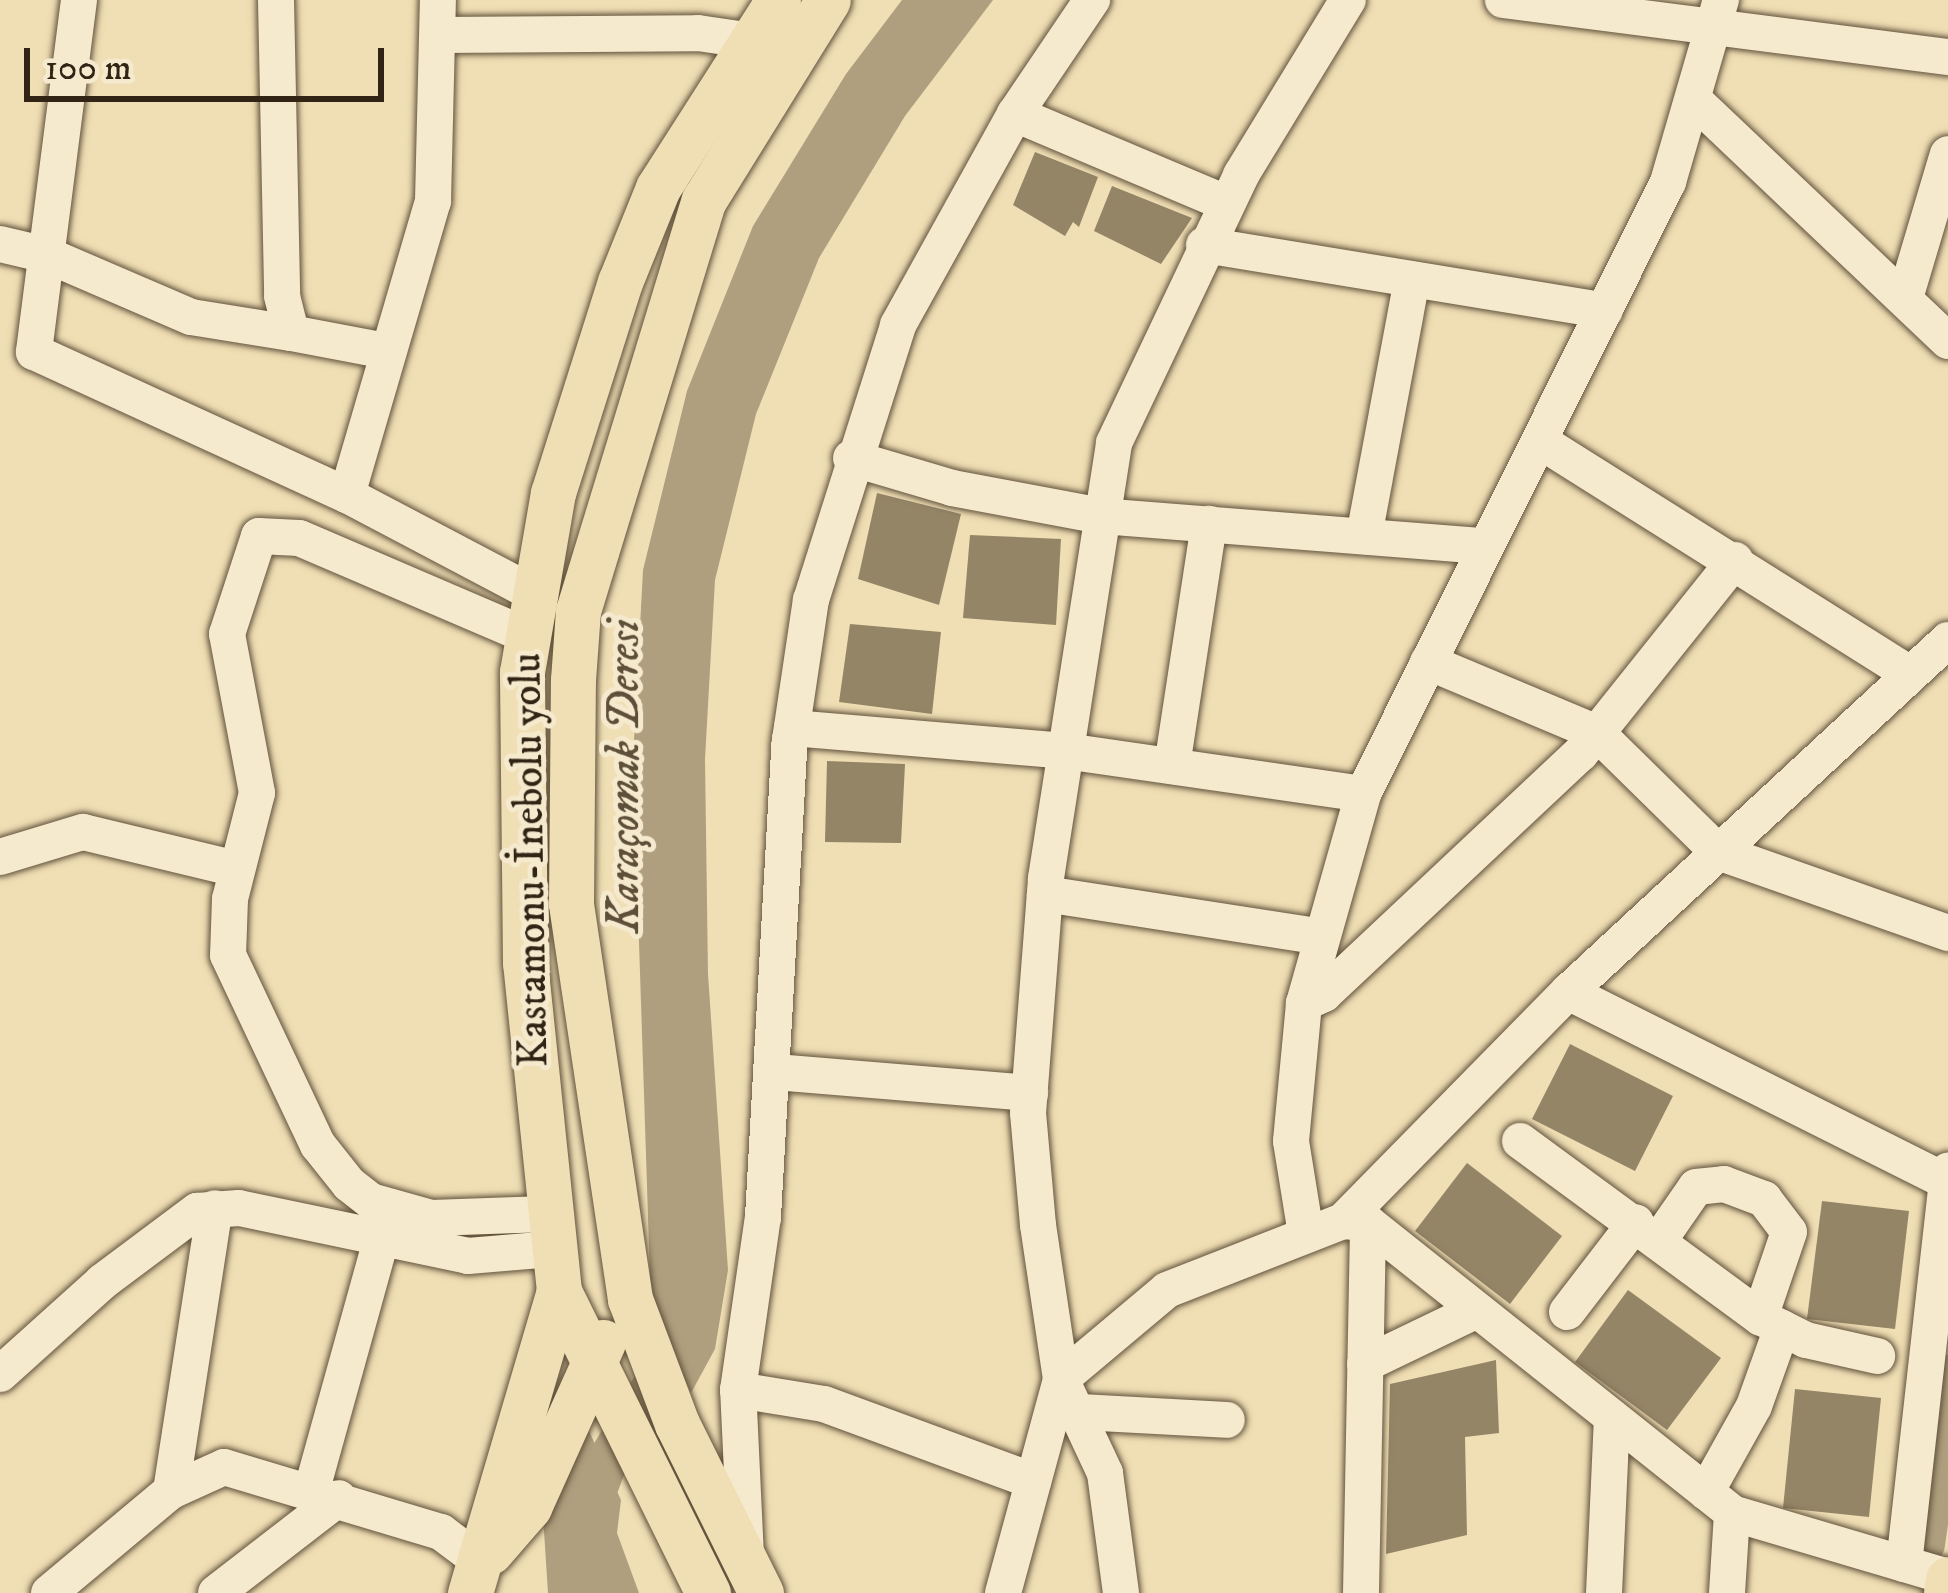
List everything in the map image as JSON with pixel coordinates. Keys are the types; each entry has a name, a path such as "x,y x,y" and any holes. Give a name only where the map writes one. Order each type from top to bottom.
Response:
{"main road":[{"name":"Kastamonu-İnebolu yolu","path":"708,1593 599,1371 550,1237 532,1073 522,672 564,454 620,282 728,25 778,0"},
{"path":"754,1575 677,1424 634,1317 594,1066 568,831 578,611 704,200 827,0"},
{"path":"532,1073 594,1066"},
{"path":"479,1582 550,1237 574,1178 611,1188"},
{"path":"479,1582 529,1507 599,1371 634,1317"},
{"path":"1946,1593 1948,1578"}],"street":[{"path":"79,0 47,255 17,353 347,494 532,615"},
{"path":"276,0 282,296 291,333"},
{"path":"754,1575 738,1390 775,1072 792,728 811,600 851,458 898,325 1015,114 1092,0"},
{"path":"1121,1593 1105,1473 1066,1402 1038,1225 1030,1094 1045,894 1065,751 1101,516 1128,405 1226,203 1348,0"},
{"path":"1503,0 1717,16 1948,57"},
{"path":"1306,1234 1291,1141 1304,1003 1363,794 1668,182 1717,16"},
{"path":"347,494 433,201 438,18 728,25"},
{"path":"1694,100 1948,341"},
{"path":"1015,114 1226,203"},
{"path":"1905,298 1948,154"},
{"path":"0,244 47,255 190,317 386,351"},
{"path":"1204,245 1605,311"},
{"path":"1364,536 1412,279"},
{"path":"1540,441 1910,674"},
{"path":"851,458 952,488 1101,516 1486,546"},
{"path":"1172,766 1209,524"},
{"path":"532,615 299,538 259,536 227,634 256,758 257,793 230,899 234,978 317,1145 350,1184 371,1201 431,1218 550,1237"},
{"path":"1304,1003 1324,994 1597,734 1735,560"},
{"path":"1003,1593 1033,1480 1066,1402 1167,1290 1306,1234 1355,1222 1568,992 1948,640"},
{"path":"1428,662 1597,734 1718,852 1948,934"},
{"path":"792,728 1065,751 1363,794"},
{"path":"0,856 82,832 238,869"},
{"path":"1045,894 1322,937"},
{"path":"1568,992 1947,1176 1904,1564"},
{"path":"775,1072 1030,1094"},
{"path":"1520,1141 1771,1323 1876,1356"},
{"path":"1567,1312 1696,1187 1724,1184 1764,1199 1789,1232 1754,1406 1719,1502 1727,1593"},
{"path":"0,1374 182,1219 214,1208 468,1256 550,1237"},
{"path":"171,1491 214,1208"},
{"path":"1355,1222 1477,1310 1719,1502 1948,1578"},
{"path":"1355,1222 1365,1364 1361,1593"},
{"path":"216,1593 325,1494 381,1240"},
{"path":"1365,1364 1477,1310"},
{"path":"738,1390 824,1403 1033,1480"},
{"path":"1066,1402 1227,1420"},
{"path":"1604,1593 1612,1418"},
{"path":"49,1593 171,1491 224,1468 442,1532 479,1582"}],"shaded area":[{"path":"902,0 993,0 905,116 819,258 756,414 715,580 705,759 708,974 728,1270 715,1349 691,1393 651,1308 633,759 643,570 687,391 753,226 846,74"},
{"path":"589,1431 621,1500 617,1533 639,1593 548,1593 543,1516"}],"building":[{"path":"1035,152 1098,177 1079,227 1073,222 1065,236 1013,205"},
{"path":"1112,186 1192,218 1161,264 1094,231"},
{"path":"877,493 961,514 939,605 858,579"},
{"path":"970,535 1061,539 1056,625 963,618"},
{"path":"850,624 941,632 932,714 839,702"},
{"path":"827,761 905,764 901,843 825,842"},
{"path":"1570,1044 1673,1096 1635,1171 1532,1119"},
{"path":"1467,1163 1562,1236 1510,1304 1415,1231"},
{"path":"1822,1201 1909,1211 1895,1329 1807,1319"},
{"path":"1628,1290 1721,1358 1667,1430 1575,1362"},
{"path":"1496,1360 1499,1433 1465,1437 1467,1535 1386,1554 1390,1384"},
{"path":"1795,1389 1881,1398 1869,1517 1783,1508"}],"waterway":[{"name":"Karaçomak Deresi","path":"591,1593 582,1527 605,1466 672,1355"},
{"path":"1924,1544 1948,1376"}]}
